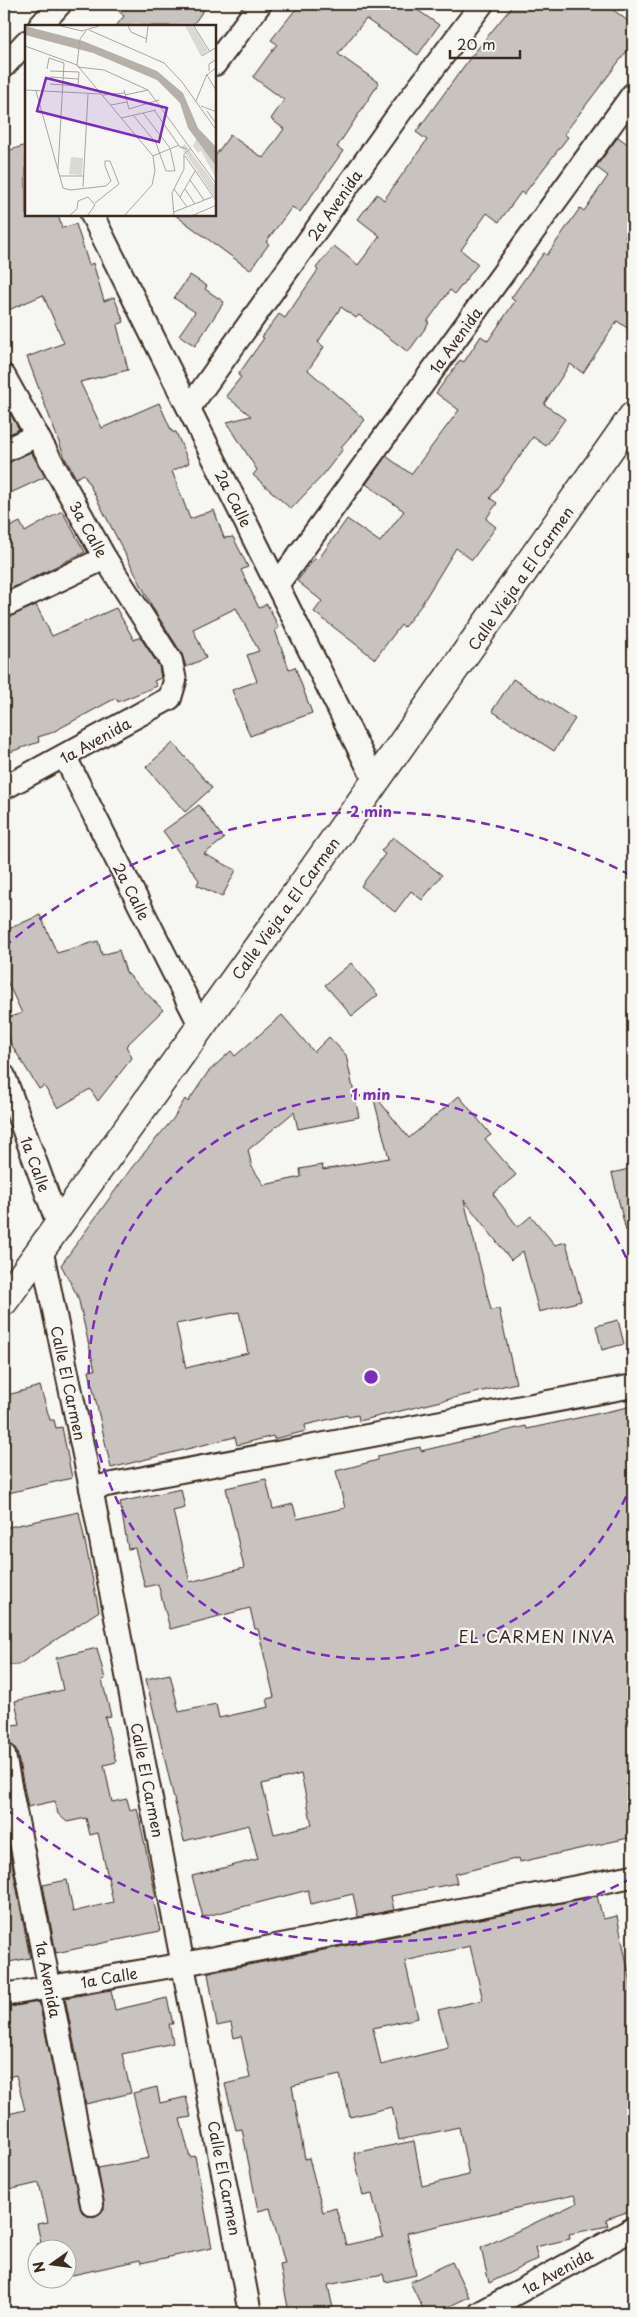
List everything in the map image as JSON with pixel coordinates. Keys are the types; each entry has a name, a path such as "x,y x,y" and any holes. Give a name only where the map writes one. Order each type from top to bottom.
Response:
{"street":[{"path":"41,25 60,4"},
{"path":"216,63 260,4"},
{"name":"2a Avenida","path":"189,408 401,111 482,4"},
{"path":"4,66 25,43"},
{"name":"1a Avenida","path":"277,586 633,94"},
{"name":"2a Calle","path":"97,218 189,408 375,781"},
{"name":"3a Calle","path":"4,376 105,558 171,662 175,681"},
{"name":"Calle Vieja a El Carmen","path":"4,1301 633,416"},
{"path":"4,451 37,435"},
{"path":"4,606 105,558"},
{"name":"1a Avenida","path":"4,788 65,757 170,698 175,681"},
{"name":"2a Calle","path":"65,757 200,1025"},
{"name":"1a Calle","path":"4,1076 58,1224"},
{"name":"Calle El Carmen","path":"41,1248 91,1488 250,2313"},
{"path":"91,1488 633,1386"},
{"name":"1a Avenida","path":"4,1755 51,1987 92,2204"},
{"name":"1a Calle","path":"4,1995 184,1964 633,1876"},
{"name":"1a Avenida","path":"480,2313 633,2229"}],"building":[{"path":"111,4 208,4 193,25 117,25 124,16"},
{"path":"300,4 409,4 439,25 418,55 366,19 338,54 379,83 337,147 343,151 300,212 292,207 266,242 269,244 250,270 176,216 216,216 216,155 230,135 263,158 284,129 271,119 284,100 253,77 277,44 271,40"},
{"path":"514,4 606,4 633,25 633,43 564,134 568,137 524,194 521,192 499,222 487,213 461,250 478,264 455,294 450,290 408,352 359,315 356,318 341,307 318,342 324,347 308,370 365,420 341,447 343,449 323,475 291,509 253,475 257,470 227,422 251,416 226,396 241,377 238,375 264,338 262,337 279,314 285,318 318,270 316,268 334,246 358,265 380,236 358,219 377,194 384,200 427,140 416,132 470,58"},
{"path":"618,137 633,148 633,225 625,237 633,243 633,332 617,321 583,373 570,364 544,404 565,419 546,446 533,437 490,498 497,503 486,519 496,527 472,560 456,548 420,607 404,627 401,625 375,659 314,612 322,601 297,581 315,558 318,560 347,519 380,542 404,511 366,484 386,456 411,474 459,410 436,393 460,360 464,362 481,336 488,341 515,301 511,298 531,270 544,253 547,255 580,208 584,211 608,176 596,167"},
{"path":"25,145 25,216 58,216 62,228 76,224 89,265 93,263 104,301 114,297 124,322 117,325 128,370 80,382 102,428 159,403 172,432 176,432 189,463 172,471 190,519 214,510 224,538 233,537 248,567 241,570 259,608 267,604 279,628 275,630 289,669 295,667 312,713 250,736 232,690 257,681 247,655 259,651 236,608 193,629 206,658 186,667 182,654 154,610 84,474 76,478 65,458 27,357 64,343 43,295 4,312 4,152"},
{"path":"190,275 207,286 205,289 224,302 195,346 179,335 195,312 174,298"},
{"path":"4,403 19,429 4,437"},
{"path":"31,452 45,477 4,496 4,464"},
{"path":"62,511 85,552 4,592 4,530 20,522 25,532"},
{"path":"36,605 52,636 116,608 134,640 140,637 159,666 161,678 154,681 157,686 118,702 116,698 51,733 38,737 39,742 4,754 4,619"},
{"path":"513,679 575,719 554,751 492,711"},
{"path":"173,743 212,788 185,812 146,767"},
{"path":"199,805 224,839 204,854 236,870 222,897 197,885 199,880 163,831"},
{"path":"393,837 442,875 422,900 411,891 395,912 361,886 385,854 381,851"},
{"path":"40,915 57,953 98,941 102,955 119,950 126,972 163,1010 126,1046 132,1058 98,1101 90,1089 58,1108 44,1086 39,1089 11,1044 4,1019 22,1013 4,975 4,931"},
{"path":"351,963 378,995 352,1016 325,985"},
{"path":"282,1015 314,1052 329,1037 346,1055 359,1117 298,1129 294,1112 248,1150 252,1167 264,1185 301,1177 300,1169 322,1165 323,1170 389,1158 372,1092 409,1138 459,1096 491,1135 485,1139 516,1175 493,1194 518,1227 531,1216 555,1245 566,1242 581,1301 539,1312 523,1251 511,1260 464,1200 491,1310 499,1309 516,1383 359,1421 358,1415 348,1417 347,1415 305,1425 306,1431 274,1439 273,1436 237,1445 235,1437 111,1468 89,1371 95,1370 78,1297 61,1265 133,1166 173,1119 185,1099 188,1102 208,1072 231,1051 235,1056","holes":["239,1312 248,1353 186,1368 176,1324"]},
{"path":"633,1168 633,1230 626,1231 612,1173"},
{"path":"618,1320 624,1344 602,1350 596,1326"},
{"path":"40,1386 50,1420 54,1420 56,1428 62,1427 72,1478 4,1494 4,1396"},
{"path":"633,1406 633,1837 520,1862 519,1858 455,1874 457,1883 391,1896 394,1910 358,1917 353,1894 311,1904 308,1890 203,1917 192,1876 258,1859 249,1825 184,1841 146,1679 170,1674 179,1712 216,1704 219,1718 269,1707 267,1699 274,1697 258,1629 255,1629 250,1608 170,1629 158,1584 145,1587 135,1548 128,1549 120,1502 181,1489 185,1508 173,1511 190,1582 244,1568 226,1488 266,1479 273,1509 293,1504 297,1519 345,1508 336,1471 378,1460 378,1456 420,1447 421,1451 526,1426 527,1429","holes":["301,1774 312,1825 274,1834 262,1784"]},
{"path":"79,1512 99,1611 18,1665 10,1665 4,1655 4,1528"},
{"path":"97,1648 105,1679 102,1680 111,1716 105,1717 116,1762 104,1765 112,1802 127,1799 130,1810 137,1808 156,1897 153,1898 160,1931 56,1953 43,1885 67,1880 73,1912 113,1902 98,1833 90,1835 86,1818 67,1822 58,1814 55,1801 28,1807 17,1752 14,1746 4,1742 4,1726 20,1724 15,1701 63,1690 56,1658"},
{"path":"9,1848 30,1958 4,1963 4,1849"},
{"path":"597,1896 603,1919 617,1916 633,1993 633,2210 606,2219 608,2226 569,2234 570,2239 535,2247 538,2259 489,2283 481,2248 577,2203 574,2195 407,2233 416,2275 385,2282 383,2274 328,2285 334,2313 289,2313 280,2265 285,2264 270,2208 258,2211 242,2129 236,2130 225,2084 250,2078 241,2036 234,2038 231,2023 217,2026 208,1973","holes":["470,1946 483,2000 438,2010 448,2048 381,2065 373,2028 418,2018 405,1961","340,2075 350,2117 392,2107 399,2140 459,2127 469,2175 422,2186 414,2141 354,2153 363,2196 372,2194 383,2237 346,2245 336,2208 323,2212 309,2158 305,2159 292,2086"]},
{"path":"111,1990 115,2010 167,1998 173,2024 169,2024 173,2043 122,2054 131,2093 86,2104 65,1998"},
{"path":"39,2002 82,2212 87,2216 94,2217 104,2209 98,2168 149,2158 133,2093 157,2087 160,2103 186,2097 191,2117 180,2119 190,2157 195,2156 212,2248 141,2263 140,2260 78,2274 78,2240 40,2240 37,2224 48,2222 39,2183 4,2191 4,2115 25,2110 16,2075 4,2078 4,2008"},
{"path":"452,2262 469,2297 435,2313 425,2313 410,2282"}],"district":[{"name":"EL CARMEN INVA","path":"537,1636"}]}
